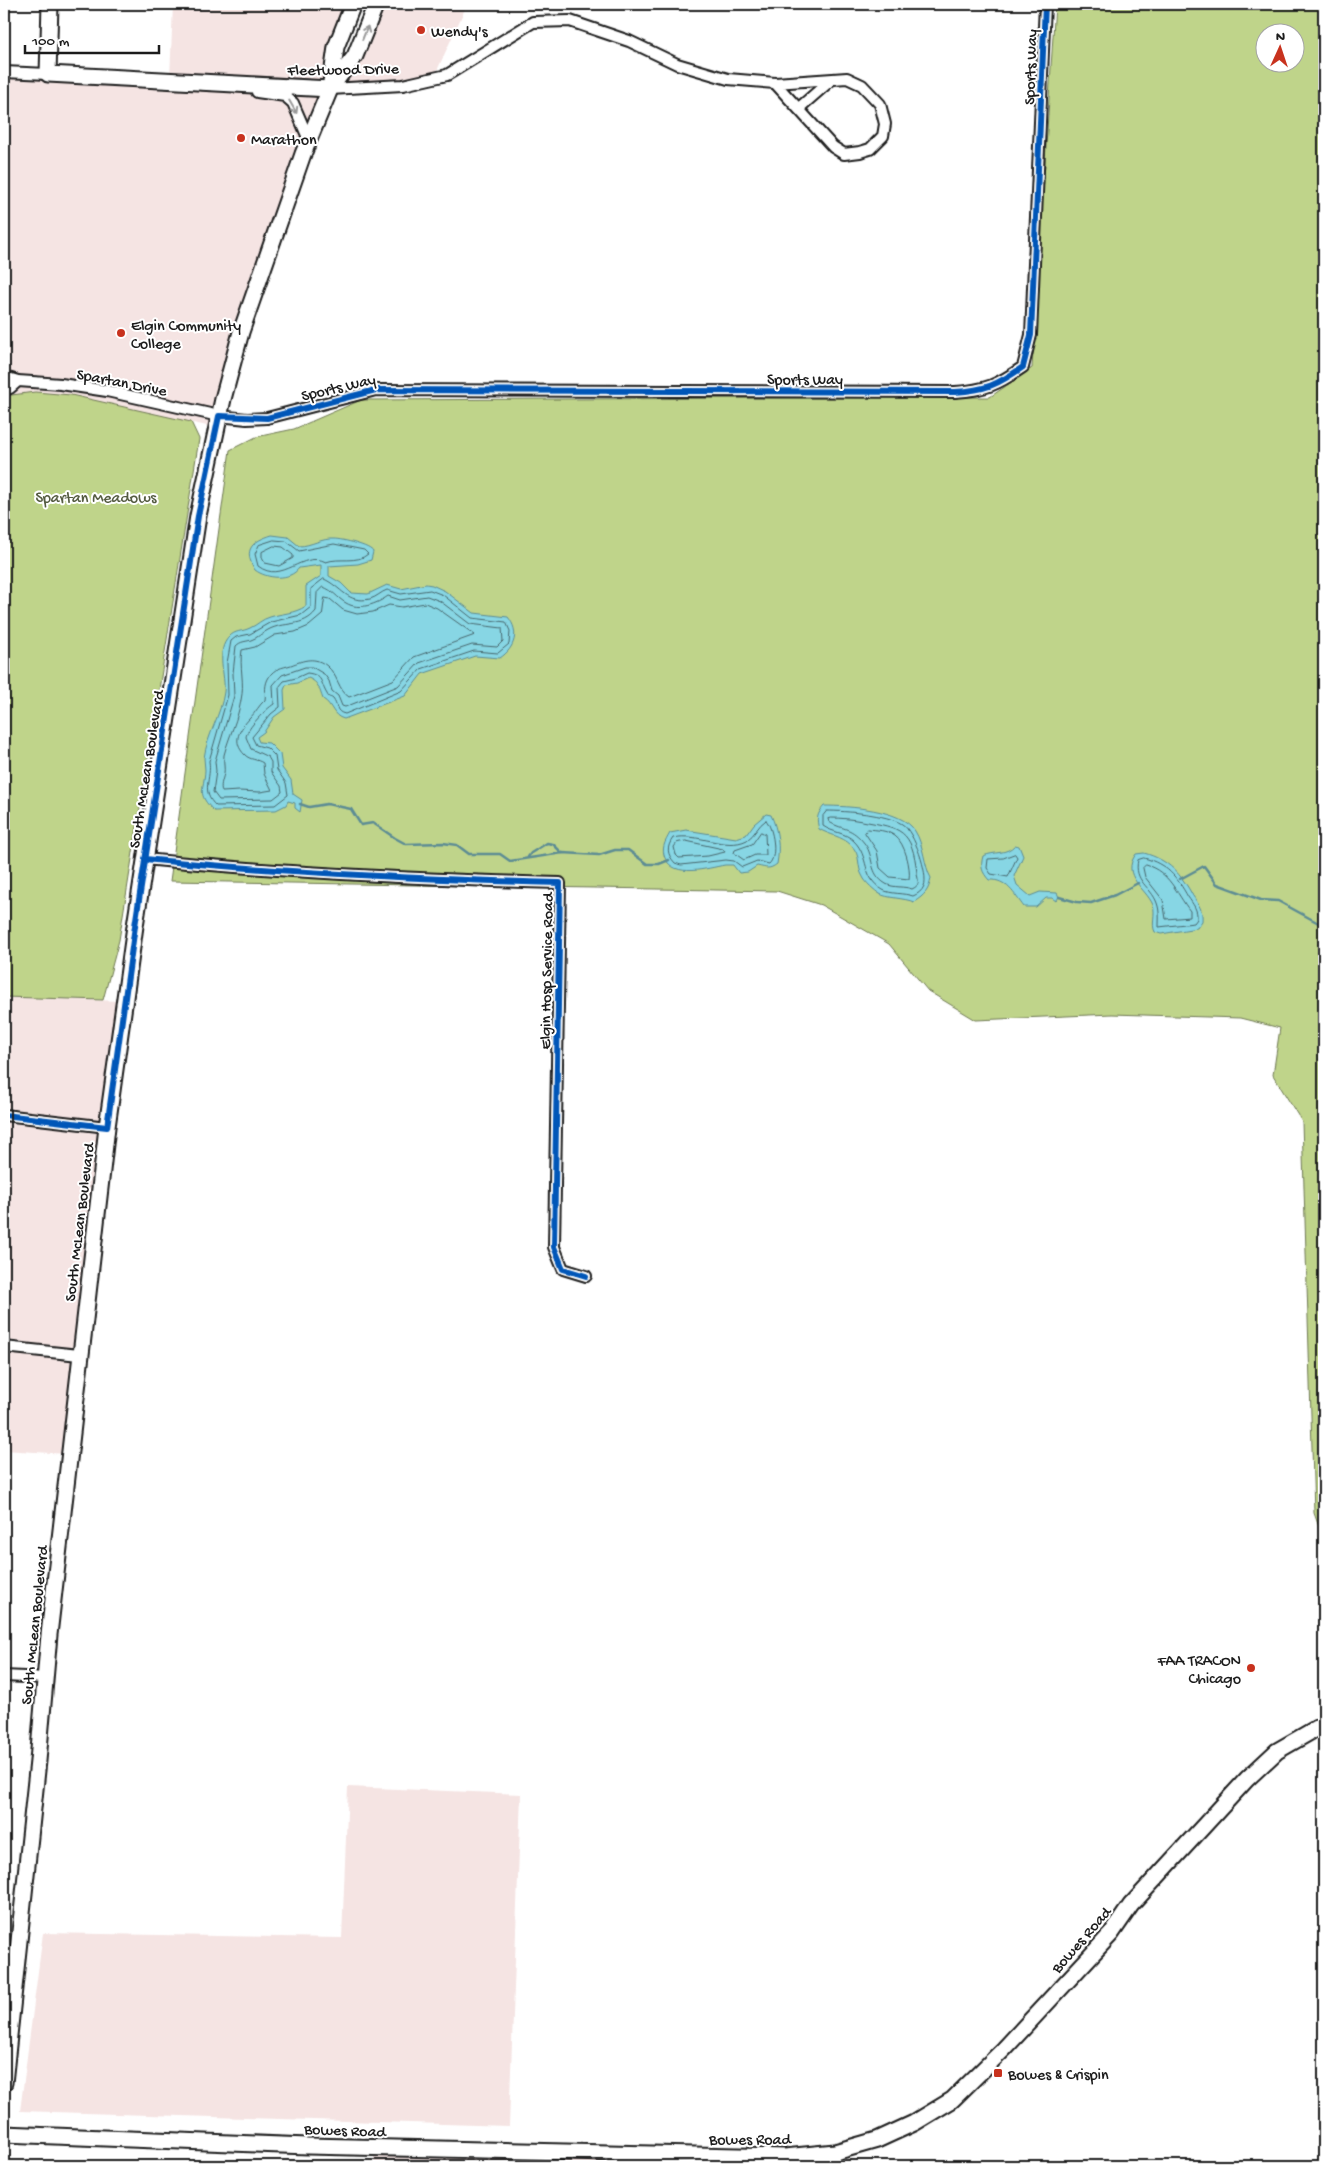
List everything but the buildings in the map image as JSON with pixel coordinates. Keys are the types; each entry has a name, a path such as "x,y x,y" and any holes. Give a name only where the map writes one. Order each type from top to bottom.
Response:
{"main road":[{"path":"48,74 50,4"},
{"name":"South McLean Boulevard","path":"4,2082 79,1355 107,1127 145,859 198,516 219,416 240,332 309,140 330,89 336,47 353,4"},
{"name":"South McLean Boulevard","path":"330,89 355,56 376,4"},
{"name":"Fleetwood Drive","path":"48,74 330,89"},
{"name":"Bowes Road","path":"4,2134 308,2146 785,2157 836,2152 877,2140 914,2123 952,2100 1004,2049 1111,1934 1131,1905 1247,1779 1277,1752 1324,1724"}],"street":[{"name":"Sports Way","path":"219,416 268,418 376,390 955,392 976,391 998,384 1023,368 1031,335 1045,4"},
{"name":"Fleetwood Drive","path":"330,89 403,85 447,75 533,22 570,21 629,41 677,64 728,79 775,83 831,80"},
{"name":"Fleetwood Drive","path":"4,72 48,74"},
{"path":"775,83 832,147 844,154 870,149 883,136 885,124 880,104 862,85 847,78 831,80 799,108"},
{"path":"237,84 244,92 285,96 293,104 309,140"},
{"name":"Spartan Drive","path":"4,380 8,378 18,381 107,390 219,416"},
{"path":"4,390 10,388 18,381"},
{"name":"Elgin Hosp Service Road","path":"145,859 317,873 447,880 560,883 554,1247 562,1269 586,1276"},
{"path":"4,1115 107,1127"},
{"path":"4,1347 79,1355"},
{"path":"4,1676 45,1678"}],"shaded area":[{"path":"173,4 350,4 328,86 170,79"},
{"path":"378,4 455,4 465,9 435,75 402,83 335,86"},
{"name":"Elgin Community College","path":"4,77 327,91 212,427 85,400 4,398"},
{"path":"4,997 121,1001 66,1454 4,1450"},
{"path":"348,1787 521,1794 509,2126 20,2111 43,1933 342,1938"},
{"path":"374,2152 766,2164 766,2166 374,2166"}],"green space":[{"path":"1055,4 1324,4 1324,1535 1322,1535 1314,1513 1302,1122 1273,1075 1280,1028 1240,1018 1112,1014 976,1020 928,991 889,944 821,905 777,891 170,881 230,450 256,437 294,429 361,400 990,397 1032,368"},
{"name":"Spartan Meadows","path":"35,392 71,395 191,422 199,439 119,940 103,1000 4,997 4,396"}],"water":[{"path":"272,535 288,537 299,546 334,539 367,547 373,552 371,560 358,564 329,566 329,576 341,583 351,593 368,594 387,585 401,589 426,584 432,585 445,591 474,613 508,617 514,628 514,639 512,645 500,658 475,656 422,674 405,696 344,719 340,718 323,699 318,686 312,680 308,678 286,685 284,690 285,709 274,717 264,732 257,737 259,742 269,743 280,754 282,768 291,780 293,794 302,800 300,812 295,808 295,803 288,801 286,805 276,810 214,811 208,805 202,792 205,770 204,758 224,692 222,656 225,643 234,633 250,628 267,618 302,609 306,606 306,586 321,576 321,565 299,568 284,577 272,577 255,570 251,563 250,551 255,543"},
{"path":"824,806 874,810 887,813 908,824 918,837 931,878 928,889 924,894 914,902 883,895 873,889 861,873 857,853 851,845 819,829 818,817"},
{"path":"766,814 771,815 778,839 777,864 772,867 757,866 748,872 739,873 733,865 701,870 683,870 669,864 665,858 665,842 670,833 686,830 736,838 746,835 754,824"},
{"path":"1015,845 1019,846 1023,856 1014,876 1017,885 1030,896 1040,892 1057,893 1059,897 1056,901 1052,898 1046,898 1036,907 1024,907 1005,885 995,880 989,880 983,872 983,856 1004,852"},
{"path":"1144,853 1167,864 1184,881 1201,911 1202,921 1197,928 1161,934 1155,932 1153,926 1153,905 1136,881 1131,869 1136,854"}],"waterway":[{"path":"300,804 309,807 327,804 351,809 361,825 373,823 406,844 443,843 457,845 469,854 500,854 510,861 563,853 599,855 615,850 628,850 647,864 659,864 669,860"},
{"path":"528,857 547,843 553,844 562,853"},
{"path":"1180,879 1204,866 1217,884 1261,900 1278,901 1324,926"},
{"path":"1059,897 1077,902 1091,903 1115,895 1138,883"}],"cycle path":[{"path":"4,1115 107,1127 135,926 198,516 219,416 267,418 376,390 955,392 991,386 1023,367 1031,335 1045,4"},
{"path":"145,859 352,875 560,883 554,1247 563,1269 586,1276"}],"place":[{"name":"Wendy's","path":"421,30"},
{"name":"Marathon","path":"241,138"},
{"name":"Elgin Community College","path":"121,333"},
{"name":"FAA TRACON Chicago","path":"1251,1668"},
{"name":"Bowes & Crispin","path":"998,2073"}]}
